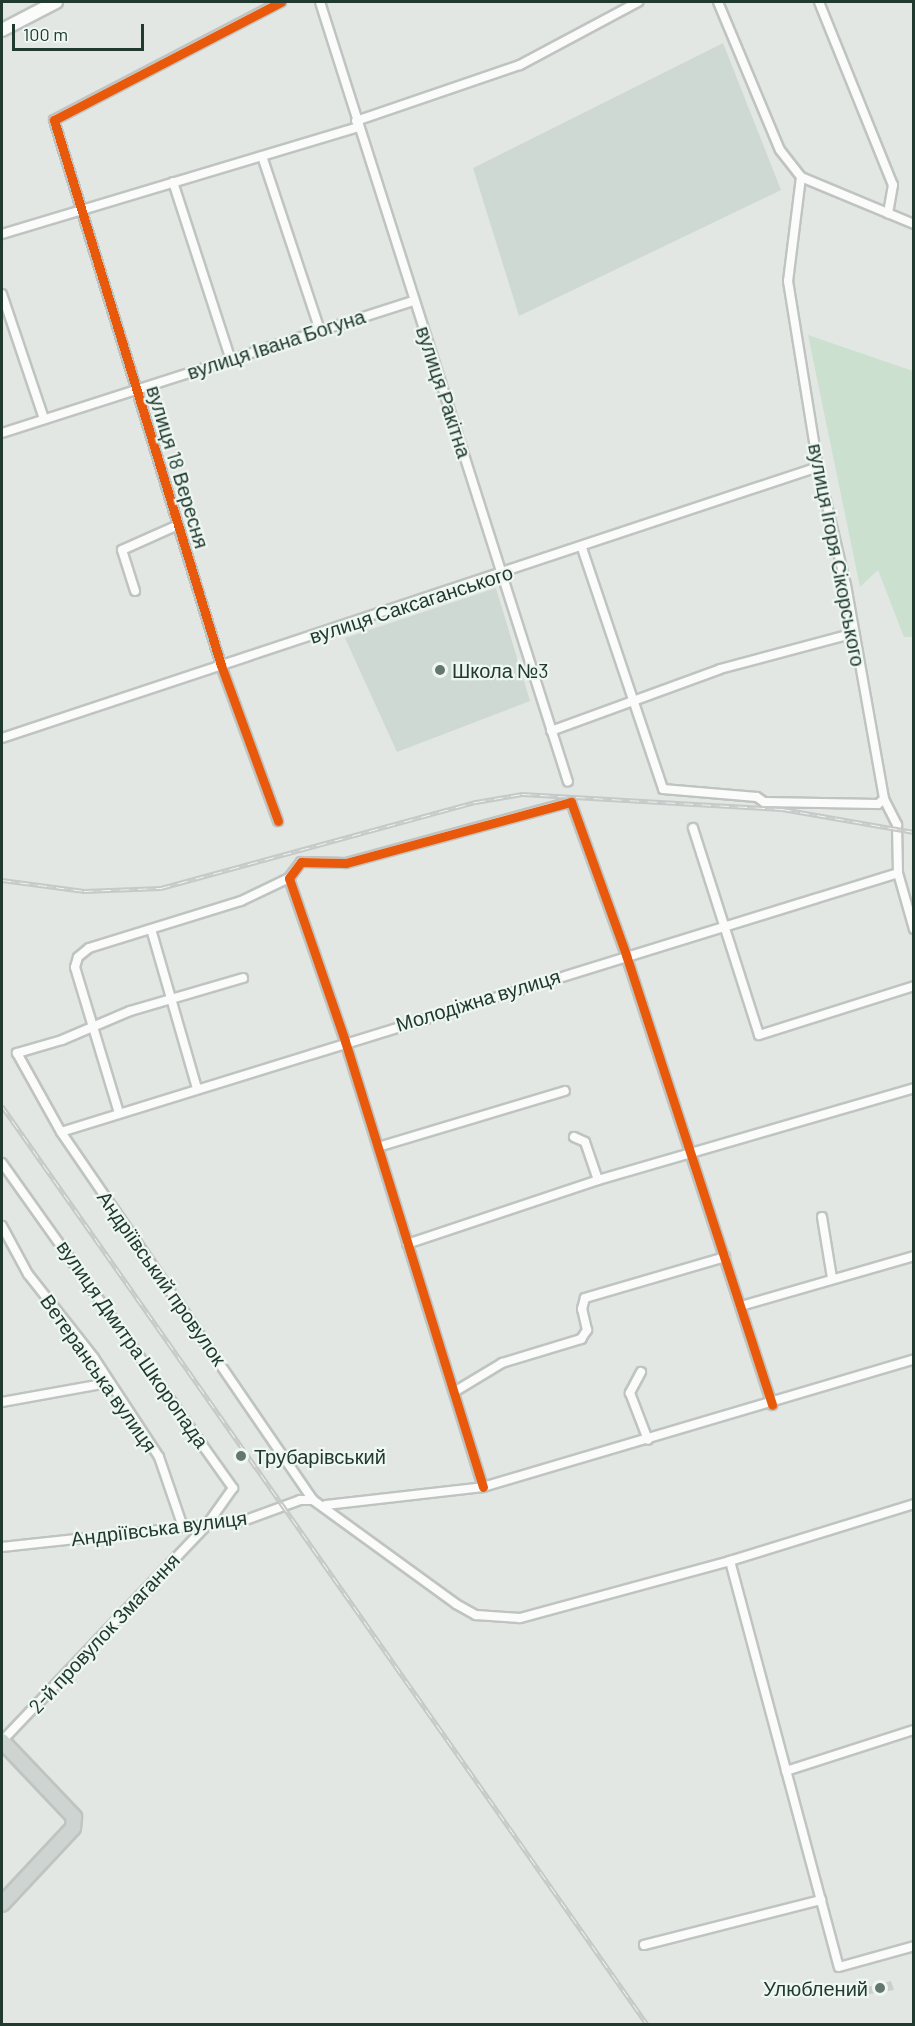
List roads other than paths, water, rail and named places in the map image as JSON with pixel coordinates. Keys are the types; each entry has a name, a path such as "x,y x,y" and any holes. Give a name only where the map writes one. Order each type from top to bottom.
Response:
{"main road":[{"path":"2,30 56,2"},
{"path":"2,1741 74,1817 73,1828 2,1904"}],"street":[{"name":"вулиця 18 Вересня","path":"278,821 220,665 78,211 54,120 281,2"},
{"name":"вулиця Ракітна","path":"320,2 568,782"},
{"path":"2,234 262,156 492,77 638,2"},
{"path":"718,2 780,150 801,177 914,224"},
{"path":"819,2 893,185 888,214"},
{"path":"262,156 320,330"},
{"name":"вулиця Ігоря Сікорського","path":"801,177 788,281 818,466 854,633 884,799 897,825 898,873 914,929"},
{"path":"173,182 230,357"},
{"path":"2,294 44,419"},
{"name":"вулиця Івана Богуна","path":"2,433 230,357 414,301"},
{"name":"вулиця Саксаганського","path":"2,738 220,665 502,575 818,466"},
{"path":"135,591 122,550 178,525"},
{"path":"582,548 663,789 757,797 764,802 878,804 884,799"},
{"path":"551,730 633,698 854,633"},
{"path":"119,1113 75,967 78,957 89,948 241,901 289,878 301,862 346,863 571,802 626,955 772,1405"},
{"path":"693,828 762,1036 914,986"},
{"name":"Молодіжна вулиця","path":"61,1132 345,1041 898,873"},
{"path":"289,878 345,1041 483,1487"},
{"path":"151,929 196,1088"},
{"path":"94,1024 243,978"},
{"name":"Андріївський провулок","path":"94,1024 62,1040 17,1053 61,1132 313,1500"},
{"path":"407,1244 598,1180 914,1088"},
{"path":"378,1147 565,1091"},
{"path":"574,1137 587,1138 598,1180"},
{"name":"вулиця Дмитра Шкоропада","path":"2,1163 233,1488 206,1526"},
{"path":"822,1217 832,1278"},
{"name":"Ветеранська вулиця","path":"2,1226 28,1274 159,1457 183,1527"},
{"path":"741,1306 914,1256"},
{"path":"454,1392 502,1363 581,1339 587,1330 582,1309 585,1298 725,1257"},
{"path":"326,1505 483,1487 772,1405 914,1359"},
{"path":"641,1372 630,1393 648,1440"},
{"path":"2,1402 108,1383"},
{"name":"Андріївська вулиця","path":"2,1547 243,1521 300,1500 313,1500"},
{"path":"313,1500 326,1505 405,1570 466,1609 497,1619 543,1613 730,1561 914,1504"},
{"name":"2-й провулок Змагання","path":"2,1741 206,1526"},
{"path":"730,1561 839,1967 914,1946"},
{"path":"786,1771 914,1730"},
{"path":"644,1945 821,1900"}],"railway":[{"path":"2,880 84,891 161,888 476,802 522,794 782,809 914,832"},
{"path":"2,1106 647,2024"}],"place":[{"name":"Школа №3","path":"440,670"},
{"name":"Трубарівський","path":"241,1456"},
{"name":"Улюблений","path":"880,1988"}]}
